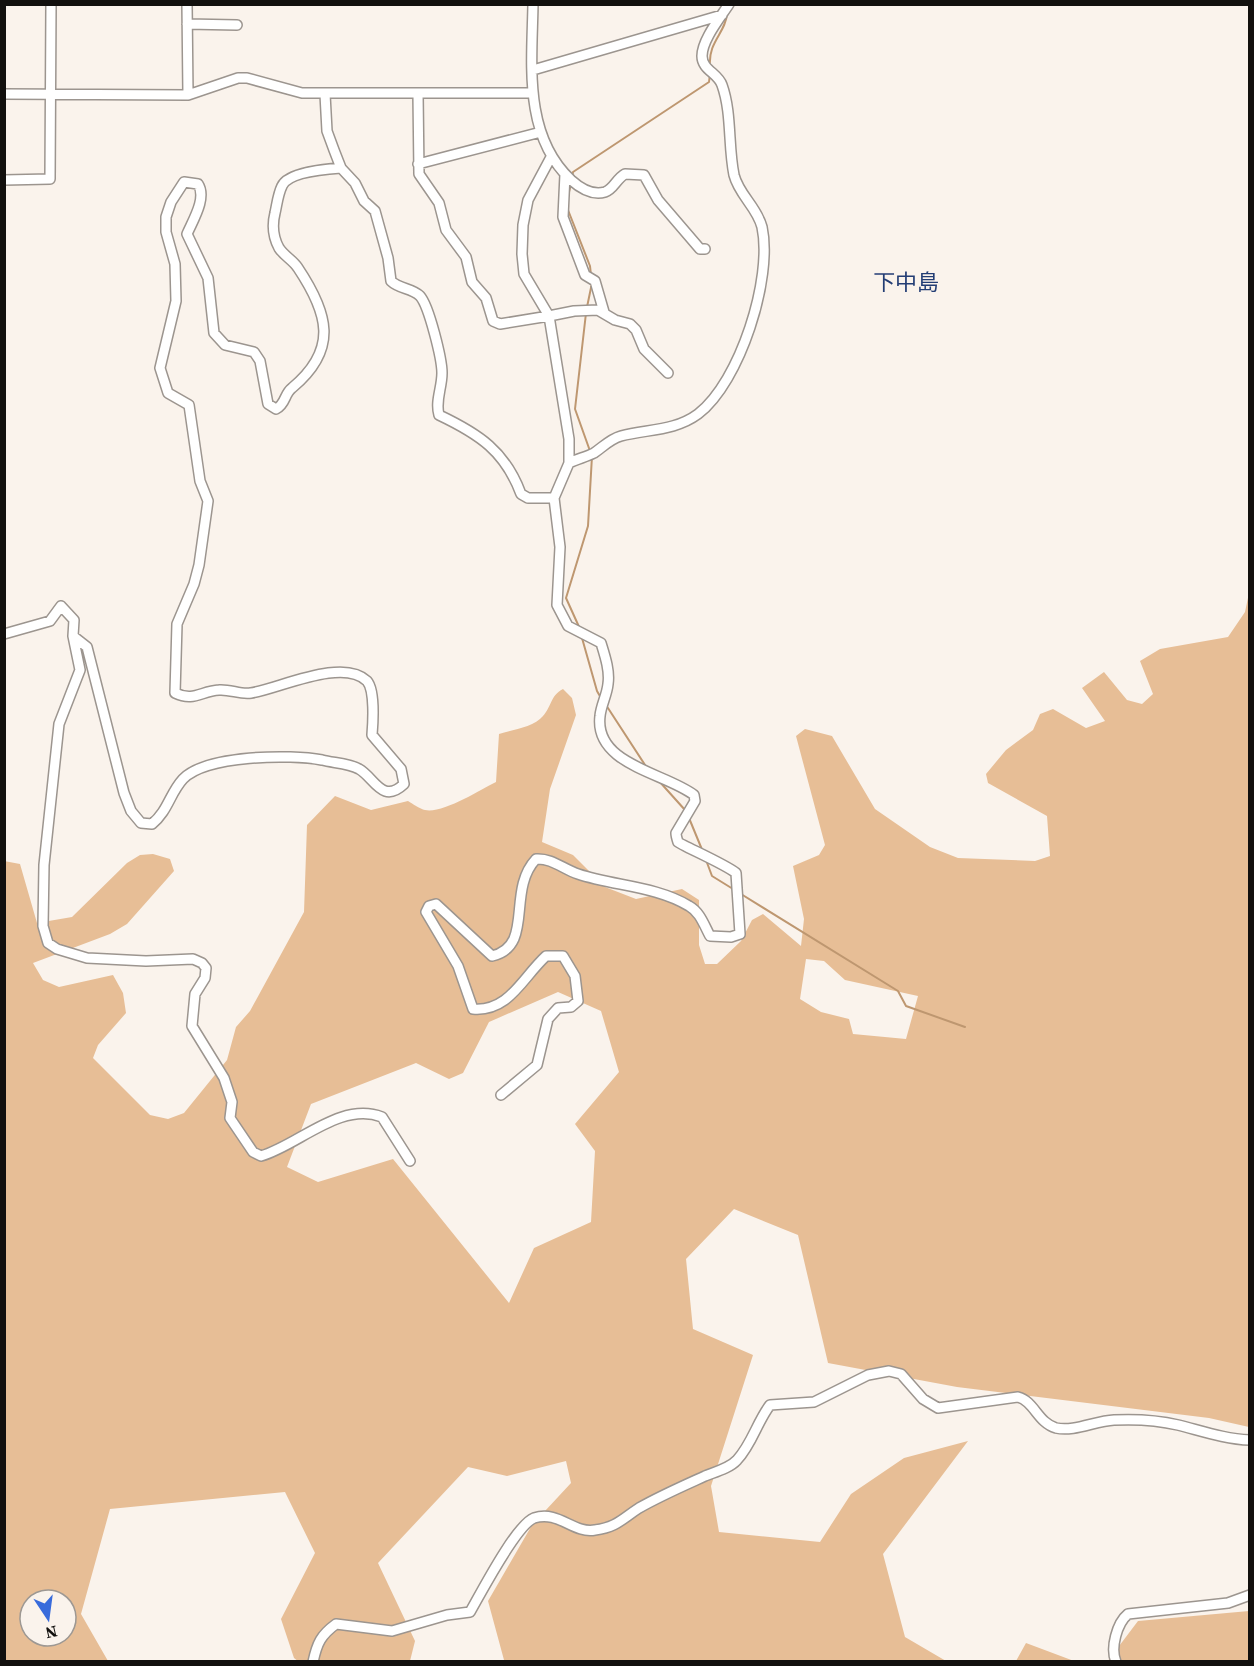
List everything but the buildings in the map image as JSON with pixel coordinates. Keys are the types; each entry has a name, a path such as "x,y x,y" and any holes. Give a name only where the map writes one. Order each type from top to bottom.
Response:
{"street":[{"path":"4,180 50,179 51,4"},
{"path":"187,4 188,95"},
{"path":"533,4 533,93 541,132 550,157 565,174 585,190 600,193 611,188 625,174 644,176 657,200 692,241 700,249 705,249"},
{"path":"569,463 591,454 614,438 670,428 697,414 722,389 750,327 761,287 764,249 762,228 756,212 736,181 722,84 707,69 702,57 706,44 729,4"},
{"path":"533,70 722,15"},
{"path":"187,24 237,25"},
{"path":"4,94 188,95 238,78 247,78 302,93 533,93"},
{"path":"325,94 327,131 341,168 355,183 364,201 375,211 388,258 391,280 401,288 417,293 424,303 441,366 437,407 439,415 487,441 514,477 521,494 528,498 554,498"},
{"path":"418,94 420,179 439,203 446,230 466,255 472,282 485,297 494,322 500,324 578,310 604,312 615,320 632,326 644,349 668,373"},
{"path":"418,164 541,132"},
{"path":"501,1095 537,1065 548,1019 552,1014 578,1001 575,976 563,956 546,956 529,972 505,1002 495,1007 473,1009 458,966 426,912 429,906 436,904 446,911 492,956 502,954 510,949 517,934 518,913 526,869 536,860 546,858 576,873 660,894 690,906 699,914 710,936 731,938 740,934 736,873 725,864 685,847 677,841 676,833 695,801 694,795 627,761 614,752 603,738 599,717 608,683 601,643 568,626 558,605 560,547 554,498 569,463 569,439 549,316 524,274 522,236 528,200 550,157"},
{"path":"73,636 87,647 124,793 131,811 141,823 152,824 163,815 177,787 191,772 246,758 308,758 358,769 378,788 386,791 399,788 404,784 401,769 372,735 372,699 369,683 364,678 350,673 294,679 250,694 218,690 194,698 176,693 177,624 199,565 208,501 200,481 189,405 168,393 160,368 176,301 175,264 166,232 165,217 171,202 184,182 198,184 201,188 199,206 187,234 208,278 214,333 225,345 254,352 260,362 268,404 276,409 282,406 288,391 308,372 323,345 325,326 320,308 298,267 283,253 276,241 273,226 281,186 295,176 341,168"},
{"path":"565,174 563,217 585,275 595,281 604,312"},
{"path":"4,634 50,621 62,606 74,620 73,636 80,670 59,724 44,865 43,926 48,943 64,952 87,958 146,961 193,959 202,963 206,968 205,978 195,994 192,1026 224,1078 232,1102 230,1118 253,1152 261,1156 277,1152 335,1119 363,1113 382,1117 410,1161"},
{"path":"313,1662 316,1643 321,1635 336,1624 392,1631 447,1615 470,1612 498,1563 524,1526 533,1518 557,1517 578,1528 592,1531 618,1525 637,1509 666,1493 736,1462 770,1405 814,1402 868,1375 889,1371 901,1374 922,1399 938,1408 1018,1397 1025,1399 1044,1422 1053,1427 1068,1429 1086,1424 1140,1420 1176,1425 1233,1440 1250,1440"},
{"path":"1116,1662 1113,1654 1120,1620 1128,1614 1228,1603 1250,1595"}],"shaded area":[{"path":"1249,593 1249,1427 1209,1418 957,1387 828,1363 798,1235 734,1209 686,1259 693,1329 753,1355 711,1486 719,1532 820,1542 851,1494 904,1458 968,1441 883,1554 905,1637 946,1661 504,1660 488,1601 532,1525 571,1483 566,1461 507,1476 468,1467 378,1563 415,1641 410,1661 299,1662 294,1658 281,1619 315,1553 285,1492 110,1509 81,1614 108,1661 5,1661 4,861 20,864 37,923 72,917 127,863 140,855 153,854 170,859 174,871 127,924 110,934 33,963 43,980 59,987 113,975 123,993 126,1013 98,1045 93,1058 150,1115 168,1119 184,1113 227,1060 236,1027 250,1011 304,912 307,825 335,796 371,810 408,801 423,809 432,810 461,800 496,782 499,734 522,728 539,720 553,698 563,689 572,698 576,715 550,789 542,842 573,855 605,887 636,899 682,889 699,900 699,945 705,964 717,964 741,941 752,920 763,914 801,946 804,919 793,866 819,855 825,845 796,736 805,729 832,736 875,809 930,847 958,858 1035,861 1050,856 1047,816 988,783 986,774 1006,750 1033,730 1040,714 1053,709 1086,728 1105,721 1082,688 1104,672 1127,700 1142,704 1153,694 1140,661 1160,649 1228,637 1245,612","holes":["806,959 824,961 845,980 918,996 906,1039 853,1034 849,1019 821,1012 800,999","558,992 601,1011 619,1072 575,1124 595,1151 591,1222 534,1248 509,1303 393,1159 318,1182 287,1167 311,1104 416,1063 449,1079 463,1073 489,1022"]},
{"path":"1249,1611 1249,1661 1107,1662 1138,1621"},
{"path":"1026,1643 1074,1661 1016,1661"}],"waterway":[{"path":"710,66 712,50 724,26 727,13"},
{"path":"572,178 573,172 709,82 710,74"},
{"path":"568,196 571,184"},
{"path":"568,210 590,266 591,275"},
{"path":"587,307 592,283"},
{"path":"586,313 575,409 590,451"},
{"path":"580,629 566,598 588,526 592,456"},
{"path":"582,638 601,698"},
{"path":"606,705 647,768"},
{"path":"659,781 685,810"},
{"path":"689,818 703,852"},
{"path":"706,860 712,876 733,889"},
{"path":"741,894 898,991 906,1006 965,1027"}],"district":[{"name":"下中島","path":"906,282"}]}
